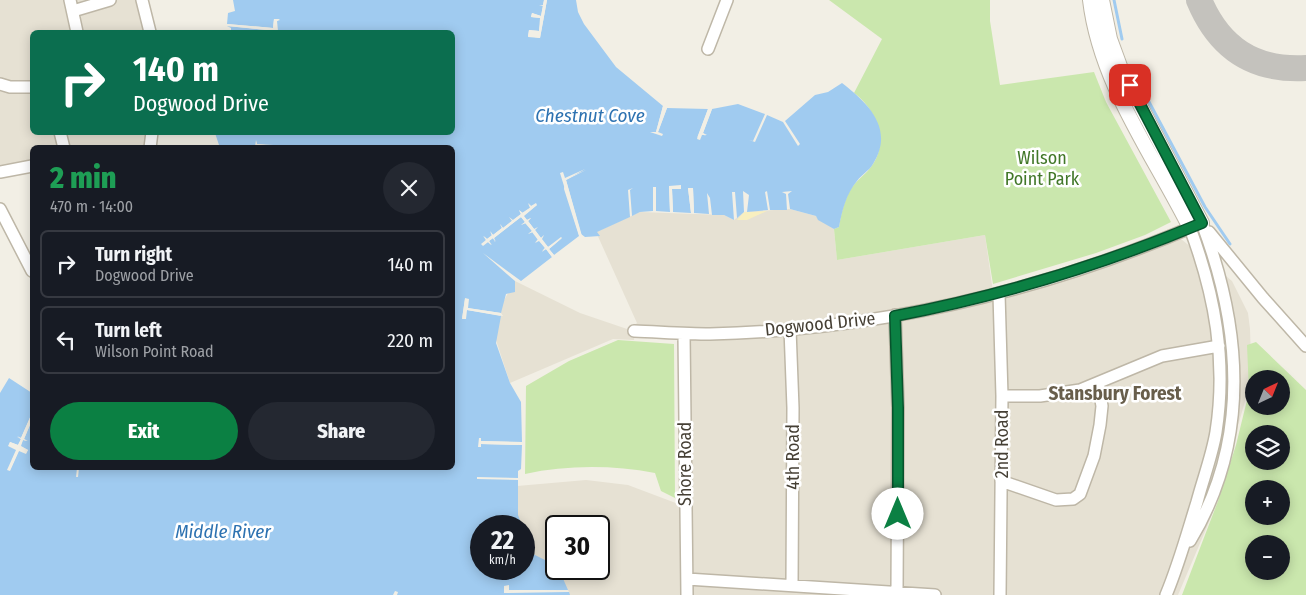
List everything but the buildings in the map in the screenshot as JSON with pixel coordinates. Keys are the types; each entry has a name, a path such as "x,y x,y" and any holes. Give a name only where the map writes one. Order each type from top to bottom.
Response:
{"street":[{"path":"77,30 72,6 110,0"},
{"path":"142,0 150,30"},
{"path":"708,49 727,0"},
{"path":"1090,0 1096,36 1111,79 1196,225 1229,259 1306,346"},
{"path":"1102,0 1110,39 1121,69 1215,262 1229,321 1235,364 1234,403 1228,445 1214,494 1204,518 1183,552"},
{"path":"0,84 10,87 30,88"},
{"path":"0,172 30,166"},
{"path":"0,209 30,267"},
{"path":"1166,595 1183,552 1216,433 1221,382 1219,346 1212,296 1196,225"},
{"name":"Dogwood Drive","path":"634,331 684,334 790,329 895,316 998,294 1108,260 1196,225"},
{"name":"2nd Road","path":"998,294 1002,396 1000,595"},
{"path":"892,593 898,408 895,316"},
{"name":"4th Road","path":"784,588 793,417 790,329"},
{"name":"Shore Road","path":"684,334 687,595"},
{"path":"1002,396 1040,396 1080,390 1162,356 1219,346"},
{"path":"1001,481 1056,500 1073,499 1080,494 1094,456 1100,425 1102,406 1098,383"},
{"path":"687,579 784,588 935,595"}],"shaded area":[{"path":"0,0 141,0 148,30 30,30 30,135 151,135 150,145 30,145 30,167 0,172"},
{"path":"790,209 816,216 834,229 837,260 985,235 993,292 1175,234 1232,281 1248,313 1250,329 1251,361 1250,370 1245,370 1245,401 1212,515 1178,595 565,595 550,580 610,580 610,515 545,515 545,575 535,566 535,515 516,515 517,486 586,480 628,485 681,505 684,334 635,331 634,340 613,339 510,383 495,337 503,302 515,281 580,313 630,330 637,323 596,232 640,212 724,215 734,220 744,212"}],"green space":[{"name":"Wilson Point Park","path":"829,0 990,0 990,21 1000,85 1094,72 1106,102 1171,222 1145,235 1096,253 993,284 985,235 837,260 834,229 839,227 843,208 850,190 868,171 878,155 880,135 877,125 868,107 854,93 882,39"},
{"path":"618,340 674,344 675,498 661,491 655,473 639,470 590,467 557,469 525,474 526,386 569,361"},
{"path":"1256,342 1285,370 1248,370 1247,345"},
{"path":"1290,375 1306,390 1306,595 1182,595 1218,501 1236,445 1245,408 1245,415 1290,415"}],"sand":[{"path":"767,211 747,220 737,220 744,212"}],"water":[{"path":"233,0 544,0 541,16 532,13 531,17 541,18 539,31 529,30 528,36 540,38 547,0 576,0 578,12 584,24 616,67 663,106 656,132 658,132 667,108 708,109 697,138 702,134 706,136 703,133 712,109 738,104 765,114 753,141 749,140 755,142 767,115 783,122 798,146 800,144 785,121 815,95 828,92 842,83 861,99 875,118 880,128 879,151 871,166 850,191 839,227 834,229 818,220 816,216 790,209 788,194 792,191 782,192 786,194 787,210 770,210 767,191 765,192 768,210 747,212 749,195 743,191 744,212 737,218 735,192 732,192 734,220 724,215 712,215 710,198 707,193 709,214 694,213 693,188 688,188 691,213 673,212 672,189 681,186 669,186 670,212 656,211 656,187 653,187 653,211 640,212 632,216 630,190 633,188 628,190 630,217 597,232 600,236 585,237 581,234 566,180 586,170 565,179 564,189 579,236 554,255 549,249 562,238 548,247 541,239 544,235 541,238 528,221 531,218 527,220 523,216 537,205 531,206 529,203 531,207 522,213 519,210 521,214 503,228 500,224 502,228 493,235 491,232 492,235 487,239 484,236 486,240 483,245 488,242 491,245 489,241 493,238 495,242 494,238 521,217 525,222 521,225 525,223 532,231 528,234 532,232 538,240 535,242 539,240 545,248 542,251 546,249 552,257 521,281 483,253 515,281 515,292 506,294 501,313 467,308 465,299 462,319 467,310 501,316 496,343 510,383 521,402 522,442 481,441 479,438 479,447 481,444 522,445 521,469 518,471 518,478 477,477 477,479 518,480 518,515 470,515 470,580 535,580 535,555 545,560 545,580 564,580 568,590 509,590 509,586 504,586 504,592 569,592 570,595 397,595 398,592 395,591 393,595 0,595 0,393 9,378 30,392 30,418 21,438 17,437 21,439 18,445 10,442 9,446 17,449 8,470 10,470 19,450 26,453 28,450 20,446 23,440 27,441 24,439 30,425 30,470 77,470 76,477 78,477 79,470 455,470 455,145 273,145 257,144 256,141 256,145 219,145 216,135 455,135 455,30 277,30 277,21 280,20 274,19 273,28 227,24 228,13 235,11"},
{"path":"227,26 267,30 231,30"}],"pier":[{"path":"544,0 547,0 540,38 528,37 529,30 539,31 540,18 531,17 532,13 541,16 543,6 539,5 543,5"},
{"path":"274,19 280,19 277,21 278,30 227,26 227,24 273,28"},
{"path":"663,106 667,108 658,132 663,134 662,136 650,132 656,132"},
{"path":"708,109 712,109 703,133 707,135 702,135 700,140 697,139"},
{"path":"585,169 566,180 582,236 579,235 560,173 563,172 565,178"},
{"path":"681,185 681,189 672,189 673,212 670,212 669,186"},
{"path":"688,188 693,188 694,213 691,213"},
{"path":"528,203 531,206 536,203 537,205 524,216 527,220 531,218 528,221 534,229 538,227 535,230 541,238 544,235 542,239 548,247 562,238 549,249 554,255 552,257 546,249 542,252 545,248 539,241 535,243 538,239 533,232 528,234 532,231 526,223 521,225 525,222 521,217 494,238 496,242 493,238 489,241 492,245 488,242 483,246 481,244 486,240 483,236 487,239 492,236 490,231 493,235 502,228 500,224 503,228 512,221 509,217 513,220 521,214 519,210 523,213 530,208"},
{"path":"465,298 469,299 468,308 501,313 503,316 467,310 466,319 462,319"},
{"path":"30,418 30,425 24,439 28,441 23,440 21,446 28,450 26,454 19,451 10,471 7,470 16,450 8,446 10,442 18,445 21,439 17,436 21,438"},
{"path":"479,438 481,438 481,441 522,442 522,445 481,444 481,447 478,447"},
{"path":"509,585 509,590 568,590 569,592 504,593 504,586"}],"waterway":[{"path":"1114,0 1122,39"},
{"path":"1140,85 1205,207 1230,244"}],"taxiway":[{"path":"1199,0 1207,17 1217,31 1240,53 1270,65 1287,68 1306,68"}],"district":[{"name":"Stansbury Forest","path":"1115,393"}],"route":[{"path":"898,514 898,408 895,316 998,294 1101,263 1202,223 1130,85"}],"water label":[{"name":"Chestnut Cove","path":"590,115"},
{"name":"Middle River","path":"223,531"}]}
